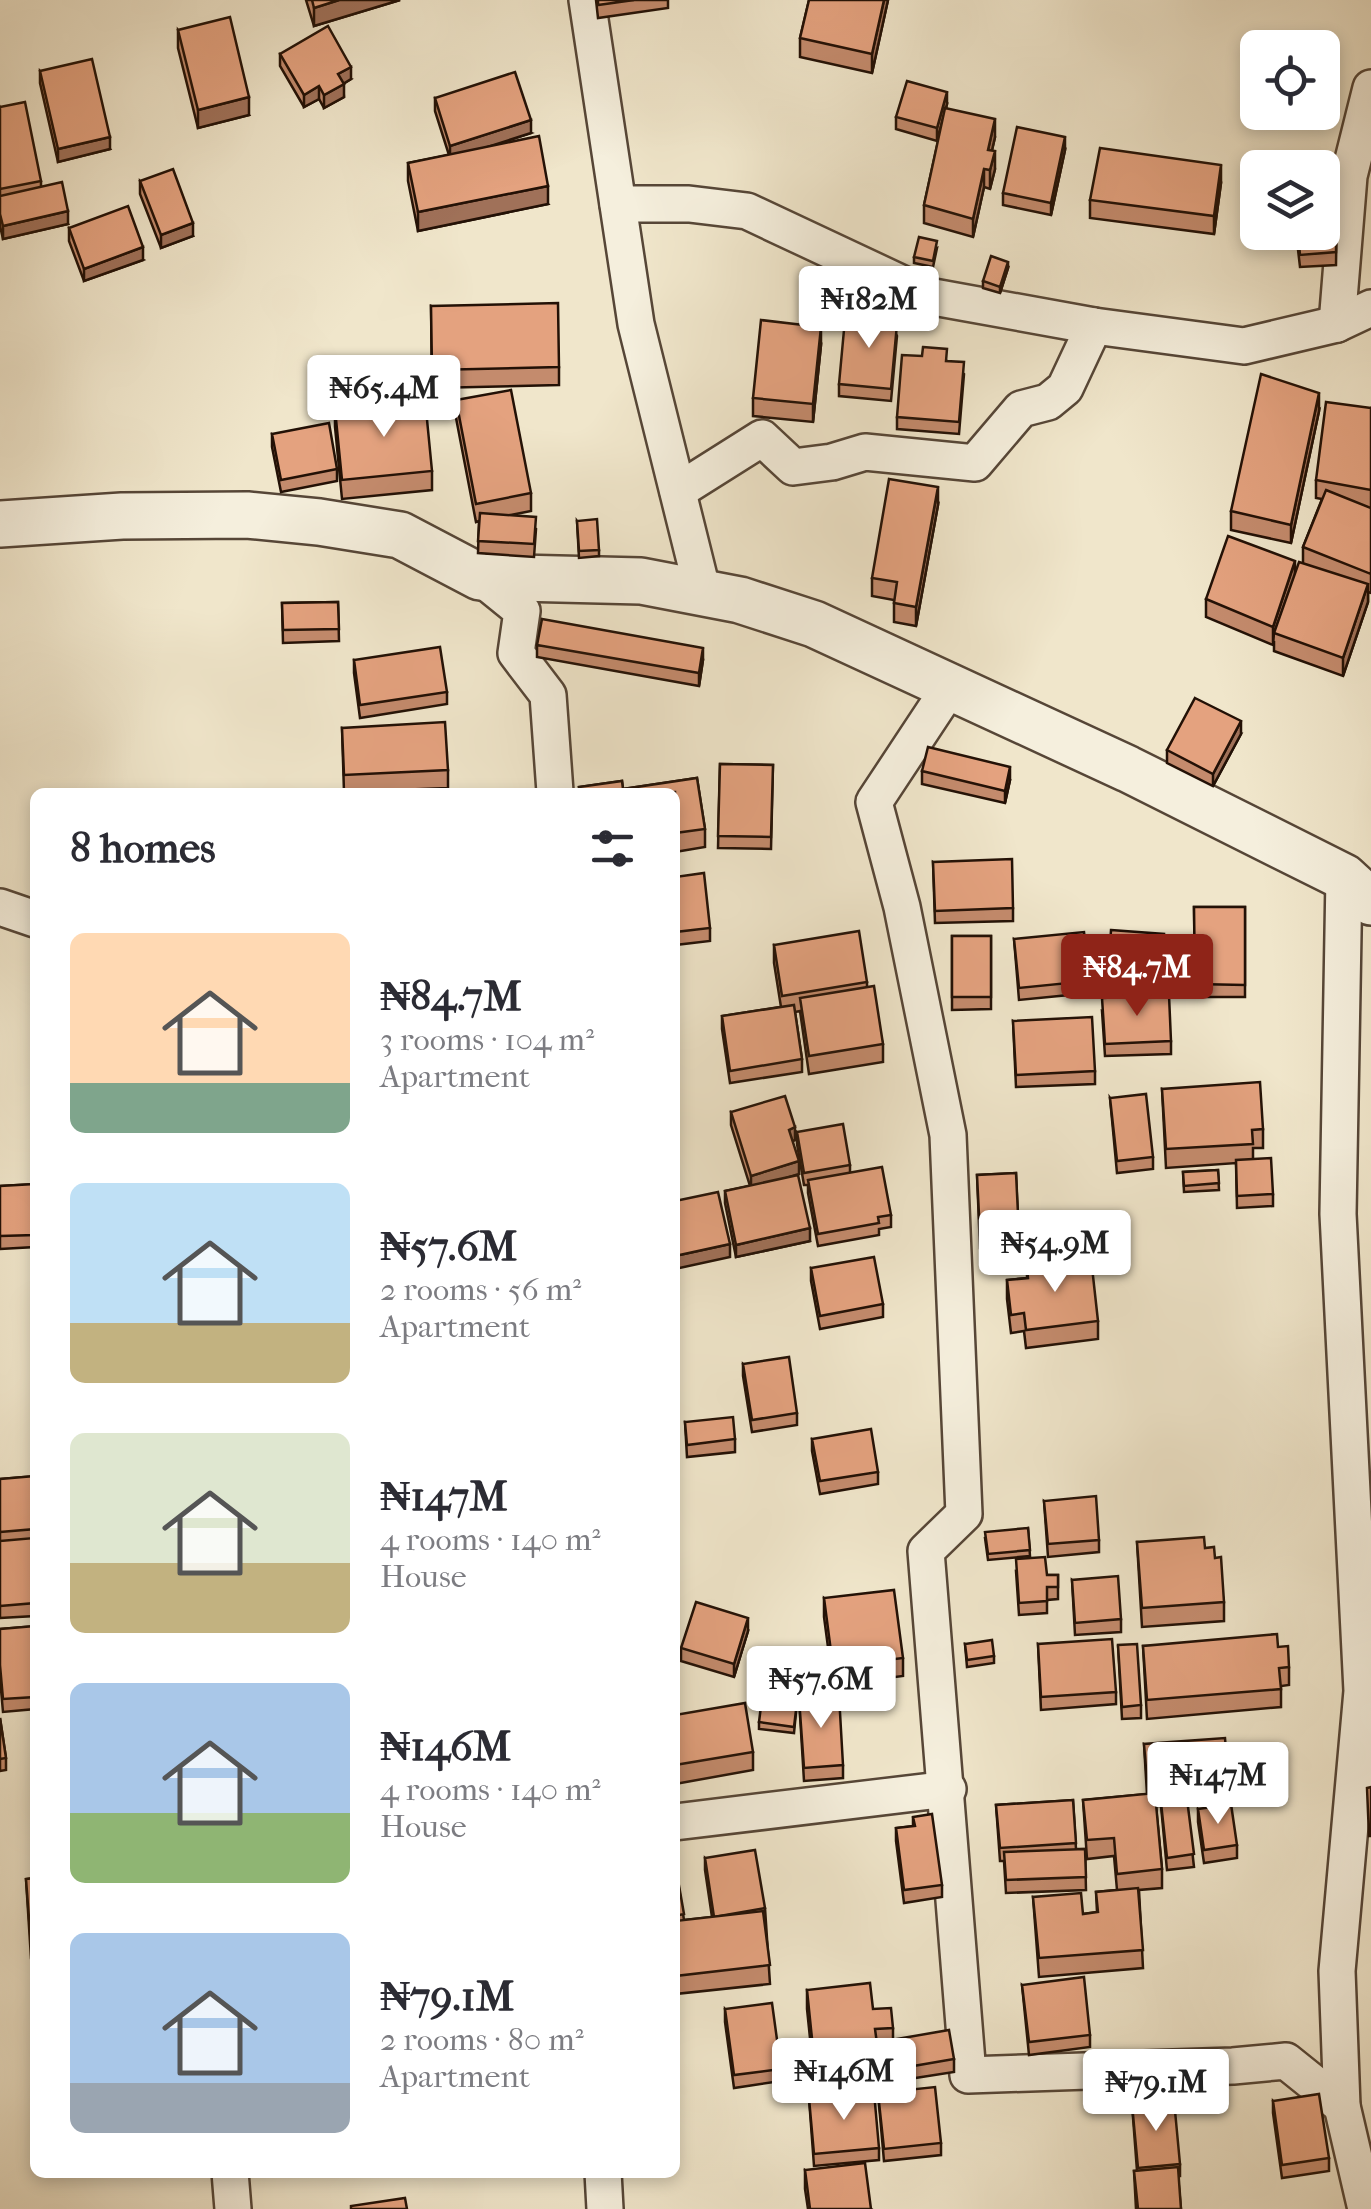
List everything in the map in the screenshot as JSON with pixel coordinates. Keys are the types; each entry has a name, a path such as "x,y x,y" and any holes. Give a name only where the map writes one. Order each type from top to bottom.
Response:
{"street":[{"path":"587,0 636,324 702,593"},
{"path":"1337,324 1349,176 1371,88"},
{"path":"618,204 689,204 747,211 928,296 1094,326 1244,346 1337,324 1371,308"},
{"path":"678,491 762,438 793,467 832,462 864,452 975,463 1020,409 1048,402 1065,388 1094,326"},
{"path":"0,524 122,516 229,515 319,522 400,535 480,576 522,610 516,654 548,695 555,788"},
{"path":"480,576 642,581 740,600 814,624 1128,769 1358,890 1355,1119 1338,1214 1362,1691 1338,1970 1342,2106 1366,2209"},
{"path":"950,687 874,802 902,906 948,1135 964,1514 926,1552 968,2075 1233,2066 1286,2060 1342,2106"},
{"path":"0,907 30,917"},
{"path":"680,1821 948,1789"},
{"path":"230,2178 233,2209"},
{"path":"603,2178 605,2209"}],"building":[{"path":"312,0 339,0 314,8"},
{"path":"598,0 634,0 598,5"},
{"path":"809,0 884,0 872,54 800,38"},
{"path":"230,17 249,97 198,110 178,30"},
{"path":"328,26 351,67 338,74 344,84 324,95 319,86 304,95 280,54"},
{"path":"92,59 110,137 58,149 40,71"},
{"path":"515,72 531,120 450,146 435,98"},
{"path":"907,81 947,92 937,128 896,117"},
{"path":"25,102 41,181 0,189 0,107"},
{"path":"945,108 995,119 988,150 995,151 990,170 984,169 973,219 924,205"},
{"path":"1017,127 1065,137 1051,203 1003,193"},
{"path":"539,136 548,186 418,212 408,163"},
{"path":"1100,148 1221,165 1214,216 1090,200"},
{"path":"173,169 193,223 161,235 140,181"},
{"path":"62,182 68,211 3,226 0,196"},
{"path":"128,206 143,247 84,269 69,228"},
{"path":"919,237 937,241 933,261 914,257"},
{"path":"1300,250 1336,250 1336,252 1300,255"},
{"path":"991,256 1008,262 1000,287 983,281"},
{"path":"558,303 559,367 432,370 431,306"},
{"path":"870,307 891,310 890,323 897,324 891,389 839,384 845,319 870,321"},
{"path":"761,320 821,327 813,404 753,398"},
{"path":"923,347 947,349 946,361 964,362 959,422 897,417 902,355 922,356"},
{"path":"1261,374 1319,393 1291,525 1231,511"},
{"path":"511,390 531,493 476,504 456,400"},
{"path":"425,399 432,471 342,480 335,409"},
{"path":"1326,402 1371,408 1371,490 1316,480"},
{"path":"329,423 337,469 281,480 272,434"},
{"path":"889,479 938,487 916,607 894,603 897,582 872,578"},
{"path":"1326,490 1371,508 1371,574 1303,547"},
{"path":"480,513 536,517 534,544 478,541"},
{"path":"597,519 599,550 579,551 577,521"},
{"path":"1228,536 1295,561 1273,627 1206,599"},
{"path":"1299,562 1368,584 1343,658 1274,633"},
{"path":"338,602 339,629 283,630 282,603"},
{"path":"542,619 703,648 699,673 537,645"},
{"path":"440,647 447,692 360,705 354,660"},
{"path":"1195,698 1241,721 1213,774 1167,750"},
{"path":"445,722 448,770 344,775 342,728"},
{"path":"928,747 1010,767 1005,791 922,771"},
{"path":"720,764 773,765 771,837 718,836"},
{"path":"697,778 705,829 680,832 680,788 630,788"},
{"path":"622,781 623,788 579,787"},
{"path":"1012,859 1013,908 935,911 933,862"},
{"path":"704,873 710,928 680,931 680,876"},
{"path":"1194,907 1245,907 1245,985 1195,984"},
{"path":"1111,930 1164,934 1161,982 1108,978"},
{"path":"859,931 867,982 782,996 774,945"},
{"path":"1084,932 1089,981 1019,988 1014,939"},
{"path":"952,936 991,936 991,997 952,997"},
{"path":"874,986 883,1044 809,1056 800,998"},
{"path":"1169,995 1171,1041 1105,1044 1102,998"},
{"path":"794,1005 802,1059 730,1071 722,1016"},
{"path":"1092,1017 1095,1071 1016,1075 1013,1021"},
{"path":"1260,1082 1263,1129 1252,1130 1253,1144 1166,1149 1162,1089"},
{"path":"1146,1094 1153,1157 1117,1161 1110,1098"},
{"path":"785,1096 795,1127 789,1130 799,1161 751,1176 731,1112"},
{"path":"843,1124 850,1165 804,1173 797,1132"},
{"path":"1271,1158 1273,1194 1237,1196 1236,1160"},
{"path":"882,1167 891,1215 878,1217 879,1223 818,1234 808,1180"},
{"path":"1218,1170 1219,1183 1184,1186 1183,1172"},
{"path":"1016,1173 1019,1234 980,1235 977,1175"},
{"path":"798,1175 810,1228 736,1245 725,1191"},
{"path":"30,1184 30,1235 0,1236 0,1186"},
{"path":"718,1192 730,1244 680,1255 680,1200"},
{"path":"874,1257 883,1304 820,1316 811,1268"},
{"path":"1091,1258 1098,1321 1026,1330 1024,1313 1011,1315 1007,1280 1028,1278 1027,1266"},
{"path":"789,1357 797,1413 752,1420 743,1364"},
{"path":"733,1417 735,1439 687,1445 685,1422"},
{"path":"871,1429 878,1472 820,1481 812,1439"},
{"path":"30,1476 30,1529 0,1532 0,1479"},
{"path":"1096,1496 1099,1540 1048,1544 1044,1501"},
{"path":"1028,1528 1030,1550 988,1554 985,1532"},
{"path":"1204,1537 1205,1548 1214,1547 1215,1558 1221,1557 1224,1602 1142,1608 1137,1542"},
{"path":"30,1538 30,1603 0,1606 0,1541"},
{"path":"1045,1557 1047,1575 1058,1575 1058,1587 1047,1587 1047,1601 1019,1603 1016,1559"},
{"path":"1118,1576 1121,1619 1075,1623 1072,1580"},
{"path":"894,1590 903,1658 833,1667 824,1598"},
{"path":"696,1602 748,1618 734,1664 681,1648"},
{"path":"30,1626 30,1697 3,1699 0,1629"},
{"path":"1277,1634 1278,1647 1288,1646 1289,1667 1279,1668 1281,1689 1147,1700 1143,1646"},
{"path":"1112,1639 1116,1692 1041,1697 1038,1644"},
{"path":"992,1640 994,1656 967,1660 965,1644"},
{"path":"1137,1644 1141,1705 1122,1707 1118,1645"},
{"path":"839,1695 843,1765 804,1768 799,1698"},
{"path":"762,1698 797,1702 794,1727 759,1722"},
{"path":"745,1703 753,1752 680,1764 680,1714"},
{"path":"0,1718 6,1758 0,1759"},
{"path":"1225,1738 1229,1788 1148,1793 1144,1744"},
{"path":"1371,1787 1371,1836 1369,1836 1367,1788"},
{"path":"1155,1793 1162,1869 1117,1874 1114,1838 1087,1840 1083,1800"},
{"path":"1187,1799 1194,1854 1167,1858 1161,1803"},
{"path":"1073,1800 1076,1843 1000,1848 996,1805"},
{"path":"1231,1804 1237,1845 1204,1850 1198,1809"},
{"path":"932,1814 942,1885 904,1890 896,1828 915,1826 913,1817"},
{"path":"1085,1849 1086,1877 1006,1880 1004,1852"},
{"path":"755,1850 765,1908 714,1917 705,1858"},
{"path":"26,1879 30,1879 30,1932"},
{"path":"1138,1888 1143,1950 1039,1958 1033,1897 1081,1893 1083,1914 1098,1912 1096,1892"},
{"path":"763,1911 770,1965 680,1975 680,1920"},
{"path":"1084,1977 1090,2035 1029,2042 1022,1985"},
{"path":"870,1983 873,2009 891,2008 893,2028 875,2029 878,2051 814,2058 807,1990"},
{"path":"772,2003 781,2069 734,2075 725,2009"},
{"path":"949,2030 954,2059 896,2069 891,2040"},
{"path":"935,2087 941,2143 884,2149 878,2093"},
{"path":"874,2092 879,2148 814,2154 809,2098"},
{"path":"1319,2094 1329,2158 1282,2165 1273,2101"},
{"path":"1174,2100 1180,2164 1138,2168 1132,2104"},
{"path":"865,2163 871,2209 810,2209 805,2170"},
{"path":"1178,2167 1181,2209 1138,2209 1134,2171"},
{"path":"405,2198 407,2209 351,2209 351,2206"}]}
